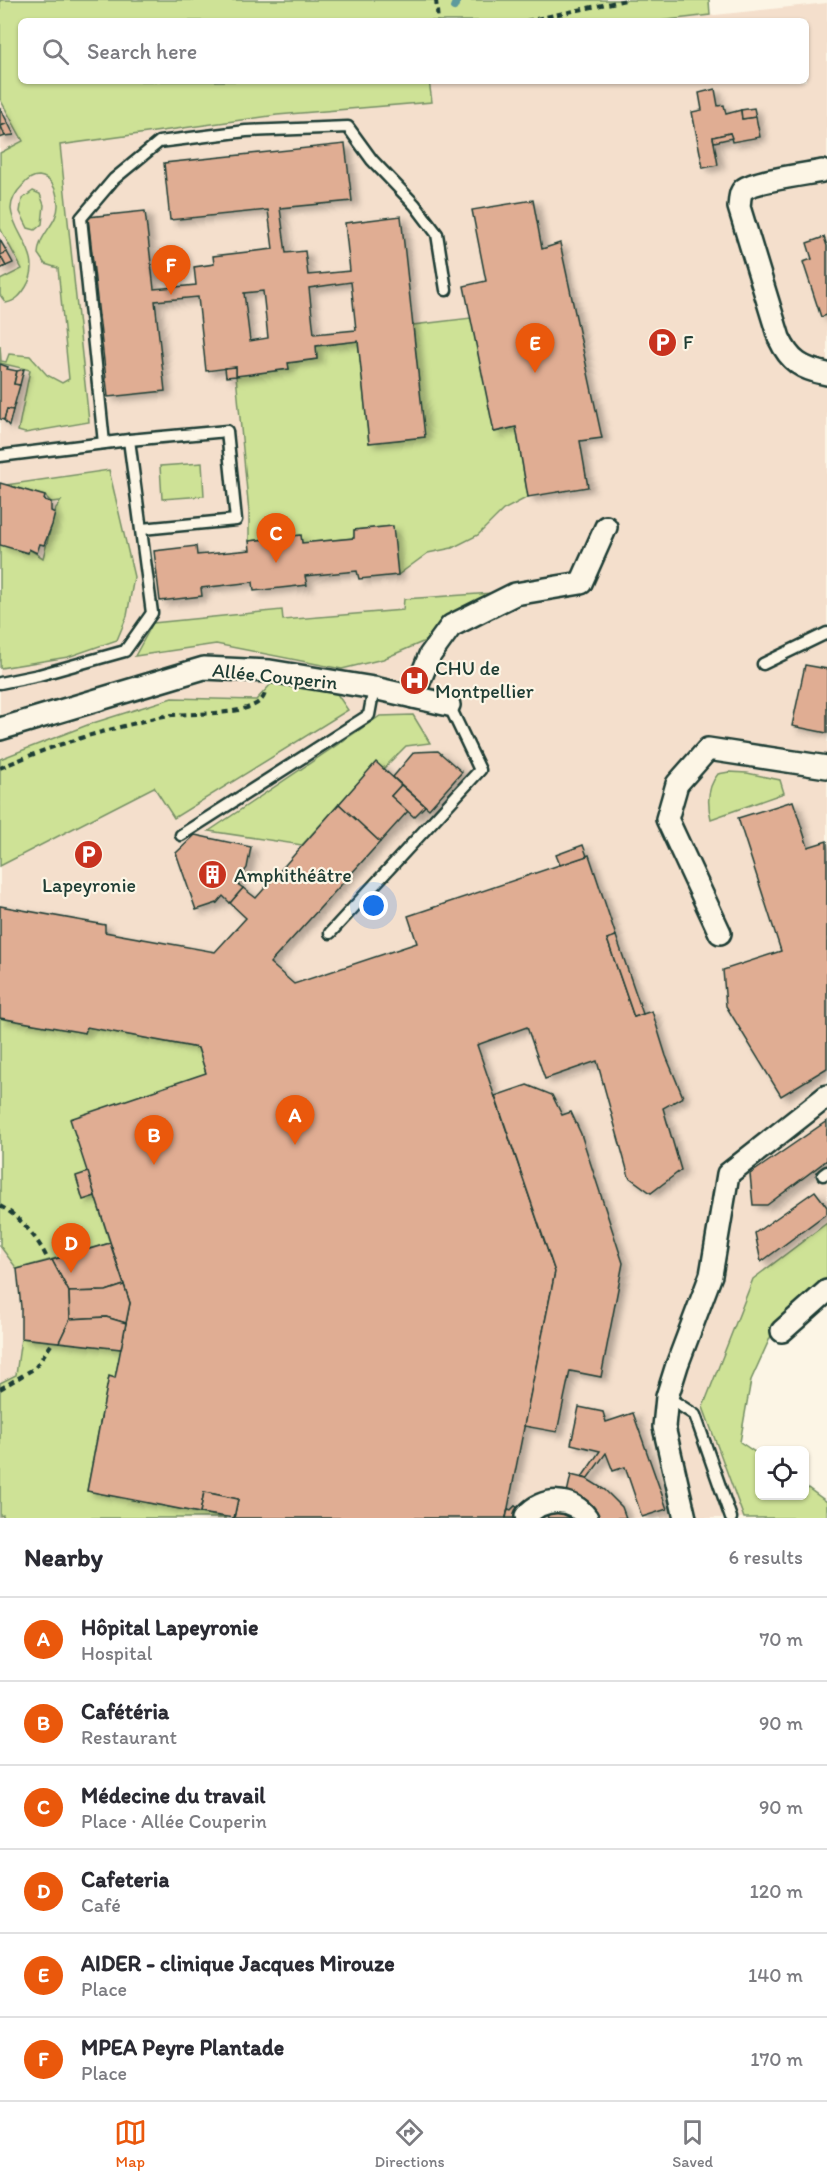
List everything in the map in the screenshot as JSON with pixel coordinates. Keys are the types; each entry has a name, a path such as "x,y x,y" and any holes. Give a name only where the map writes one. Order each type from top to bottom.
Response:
{"street":[{"path":"822,171 744,189 739,203 779,338 786,353 795,362 827,374"},
{"path":"413,697 429,656 451,626 515,594 581,583 606,526"},
{"name":"Allée Couperin","path":"0,729 204,668 270,671 374,688 449,705"},
{"path":"720,933 667,819 677,784 708,749 827,767"},
{"path":"685,1518 664,1427 667,1396 711,1275 728,1174 827,1096"},
{"path":"782,1331 827,1291"},
{"path":"526,1516 539,1506 556,1501 570,1504 583,1512 587,1518"}],"lane":[{"path":"104,443 81,218 114,179 159,142 246,131 348,127 372,160 415,205 437,234 446,290"},
{"path":"0,456 227,431 236,520 141,528"},
{"path":"0,683 39,675 124,651 152,613 129,440"},
{"path":"763,664 827,633"},
{"path":"181,835 369,715 374,688"},
{"path":"330,933 480,770 449,705"},
{"path":"667,1396 694,1415 731,1518"}],"path":[{"path":"436,0 438,18"},
{"path":"540,18 626,0"},
{"path":"0,768 108,730 168,715 224,713 255,705 264,698 270,671"},
{"path":"0,1206 12,1212 44,1251 48,1260"},
{"path":"0,1389 35,1368 53,1342"}],"shaded area":[{"name":"CHU de Montpellier","path":"0,0 18,18 18,84 809,84 809,18 687,18 827,3 827,1279 775,1327 751,1380 740,1442 755,1452 755,1500 809,1500 809,1489 827,1502 827,1518 0,1518"}],"green space":[{"path":"0,0 709,0 710,15 684,18 18,18 18,84 429,84 432,102 277,115 60,145 89,422 25,433 18,431 30,370 0,363 0,345 1,361 6,362 9,354 30,356 47,375 62,383 69,379 58,268 45,264 38,254 41,241 55,217 58,204 57,194 51,182 39,176 26,181 13,199 11,209 13,219 30,255 32,265 31,276 24,290 15,299 6,303 0,295 0,280 22,269 0,228 0,153 23,141 0,99"},
{"path":"33,191 40,194 44,205 42,224 35,230 28,228 20,212 22,199"},
{"path":"471,318 495,432 516,427 528,497 503,510 478,535 452,548 428,553 398,575 392,526 354,530 354,538 302,543 301,535 249,541 249,512 236,376 289,369 288,363 317,359 316,346 358,341 369,443 424,437 413,325"},
{"path":"202,463 204,496 162,499 160,466"},
{"path":"109,470 134,577 127,616 117,640 68,657 0,668 0,543 29,549 43,558 56,508 61,501 51,502 45,496 6,485"},
{"path":"493,593 450,619 425,641 383,659 342,669 216,644 135,656 153,623 282,610 283,620 403,610 404,599"},
{"path":"273,682 337,694 348,710 174,818 154,787 0,866 0,759 90,724 172,698 256,700"},
{"path":"413,715 430,743 406,746 383,769 376,763 302,845 209,831 380,716"},
{"path":"747,773 780,780 784,793 711,819 709,801 712,784 718,774"},
{"path":"0,1018 85,1033 87,1027 198,1048 206,1073 88,1172 76,1177 83,1199 95,1196 110,1243 17,1269 0,1246"},
{"path":"827,1223 827,1279 775,1327 751,1380 740,1442 755,1452 755,1500 809,1500 809,1489 827,1502 827,1518 744,1518 703,1407 753,1279"},
{"path":"21,1338 121,1349 115,1378 109,1377 87,1491 226,1518 4,1518 3,1515 0,1516 0,1383 16,1375"}],"building":[{"path":"715,89 718,106 724,105 726,114 741,110 742,119 756,117 760,137 732,142 730,133 713,137 718,165 703,168 692,112 702,110 699,93"},
{"path":"0,108 8,123 1,126 5,136 0,138"},
{"path":"754,108 756,117 742,119 741,110"},
{"path":"8,123 14,135 5,136 1,126"},
{"path":"730,133 732,138 714,142 713,137"},
{"path":"345,144 352,201 280,208 286,253 305,251 308,275 350,271 345,223 401,216 425,437 369,443 358,341 316,346 317,359 288,363 289,369 236,376 236,367 206,371 198,297 155,301 165,391 108,397 88,217 145,211 154,289 196,285 194,267 214,264 213,256 273,249 268,210 170,220 164,163","holes":["351,282 356,330 314,334 309,288","263,291 268,338 250,341 244,293"]},
{"path":"533,200 542,249 560,243 602,438 580,441 588,487 528,497 516,427 494,432 464,286 486,281 472,210"},
{"path":"824,237 827,246 827,315 821,317 803,262 812,259 807,243"},
{"path":"0,240 7,252 0,255"},
{"path":"7,252 13,263 6,266 0,255"},
{"path":"0,255 6,266 0,269"},
{"path":"0,364 8,367 7,369 17,371 14,384 20,385 13,410 7,409 4,420 0,419"},
{"path":"236,367 236,376 226,377 225,368"},
{"path":"24,369 20,385 14,384 17,371"},
{"path":"7,409 13,410 9,426 4,420"},
{"path":"0,483 45,496 44,500 51,502 51,511 55,513 52,525 44,545 40,544 37,553 29,549 28,553 0,545"},
{"path":"393,526 398,575 359,579 357,571 305,576 307,585 254,591 253,582 201,588 202,596 160,601 154,551 196,546 197,555 250,550 249,541 301,535 302,543 354,538 354,530"},
{"path":"805,665 827,669 827,733 792,726"},
{"path":"438,751 462,772 429,809 393,777 414,752"},
{"path":"376,762 401,785 391,796 408,811 380,842 339,804"},
{"path":"401,785 425,806 414,817 391,796"},
{"path":"793,801 808,847 827,841 827,1068 781,1096 726,1006 723,970 781,951 738,818"},
{"path":"339,804 380,842 270,963 294,984 417,943 408,916 589,855 616,936 607,939 634,1017 652,1011 666,1056 683,1097 663,1108 681,1170 651,1193 629,1177 597,1061 545,1079 527,1027 477,1045 555,1272 506,1518 234,1518 238,1499 204,1492 200,1513 87,1491 109,1376 115,1378 130,1303 70,1119 206,1073 198,1048 87,1027 85,1033 0,1018 0,906 105,925 105,932 215,952 246,918 230,903 243,888 256,898"},
{"name":"Amphithéâtre","path":"195,835 251,847 247,868 236,883 243,888 230,903 223,896 217,903 196,910 176,853"},
{"path":"583,845 587,856 560,865 556,855"},
{"path":"616,936 643,1014 634,1017 607,939"},
{"path":"527,1085 552,1095 562,1115 571,1112 581,1134 623,1263 601,1377 570,1371 557,1432 524,1426 555,1272 495,1096"},
{"path":"827,1121 827,1160 767,1205 753,1205 750,1174"},
{"path":"88,1172 95,1196 83,1200 76,1176"},
{"path":"815,1191 827,1207 827,1213 761,1262 755,1233"},
{"path":"110,1243 124,1285 106,1291 69,1292 52,1260"},
{"path":"52,1260 69,1292 70,1319 59,1342 21,1338 17,1269"},
{"path":"124,1285 130,1303 126,1323 106,1317 70,1319 69,1292 106,1291"},
{"path":"106,1317 126,1323 121,1349 59,1342 70,1319"},
{"path":"579,1407 603,1412 606,1422 633,1413 667,1509 642,1517 625,1467 613,1471 606,1453 587,1479 582,1477 600,1451 571,1444"},
{"path":"571,1475 587,1479 605,1490 622,1507 626,1518 548,1518 546,1512 537,1518 506,1518 508,1509 511,1510 515,1506 519,1509 567,1493"},
{"path":"204,1492 238,1499 234,1518 200,1513"},
{"path":"515,1506 528,1518 506,1518 508,1509 511,1510"}],"waterway":[{"path":"454,7 457,0"}],"place":[{"name":"MPEA Peyre Plantade","path":"171,295"},
{"name":"F","path":"662,342"},
{"name":"AIDER - clinique Jacques Mirouze","path":"535,373"},
{"name":"Médecine du travail","path":"276,563"},
{"name":"CHU de Montpellier","path":"414,680"},
{"name":"Lapeyronie","path":"89,854"},
{"name":"Amphithéâtre","path":"213,875"},
{"name":"Hôpital Lapeyronie","path":"295,1145"},
{"name":"Cafétéria","path":"154,1165"},
{"name":"Cafeteria","path":"71,1273"}]}
